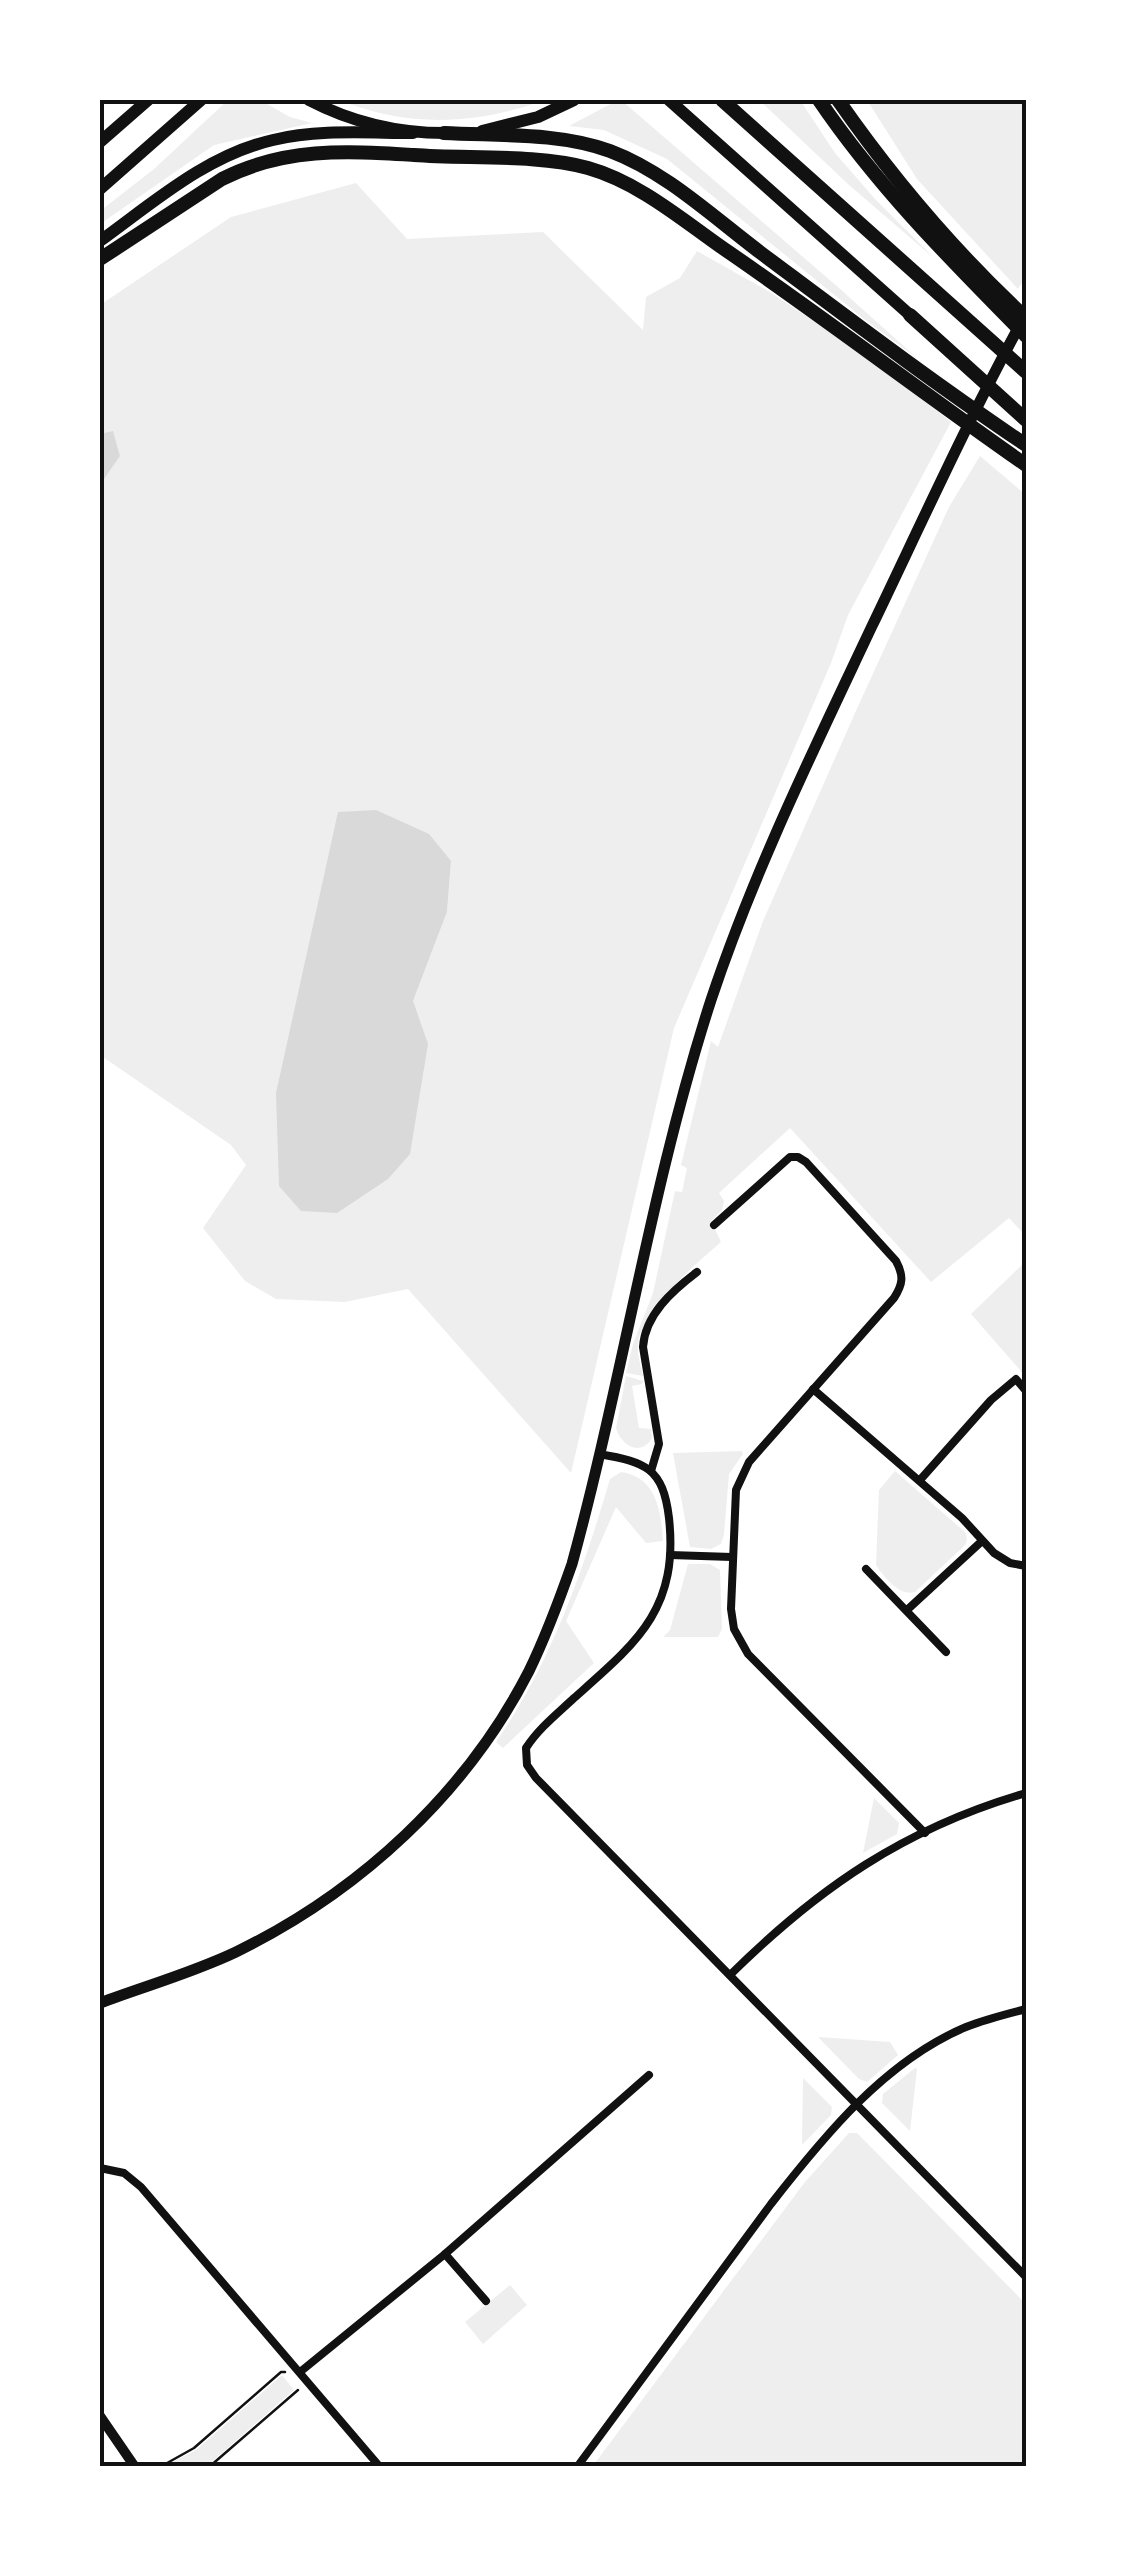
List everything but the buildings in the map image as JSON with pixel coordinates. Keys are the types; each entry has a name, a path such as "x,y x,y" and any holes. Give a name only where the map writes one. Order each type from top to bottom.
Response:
{"highway":[{"path":"100,142 148,100"},
{"path":"100,189 201,100"},
{"path":"309,100 349,118 413,134"},
{"path":"100,241 195,174 248,146 308,134 471,133 538,117 574,100"},
{"path":"669,100 1026,420"},
{"path":"722,100 1026,372"},
{"path":"819,100 902,206 1026,336"},
{"path":"838,100 939,228 992,286 1026,315"},
{"path":"444,134 573,142 607,150 642,166 1026,445"},
{"path":"100,259 222,178 278,157 324,152 390,154 541,161 586,168 645,194 1026,465"}],"main road":[{"path":"100,2003 195,1970 270,1934 358,1876 418,1824 480,1750 527,1674 572,1564 669,1150 731,944 774,834 948,467 1026,315"}],"street":[{"path":"714,1225 790,1157 798,1158 806,1162 902,1272 902,1284 894,1298 749,1462 742,1475 736,1490 730,1609 734,1629 748,1654 925,1833"},
{"path":"651,1472 659,1444 644,1337 656,1312 696,1272"},
{"path":"920,1480 991,1400 1016,1379 1026,1391"},
{"path":"813,1389 962,1518 994,1553 1010,1563 1026,1566"},
{"path":"599,1454 626,1459 651,1472 664,1487 670,1555 662,1595 646,1629 532,1738 526,1748 528,1765 536,1778 1026,2277"},
{"path":"906,1610 982,1541"},
{"path":"670,1555 732,1558"},
{"path":"866,1569 946,1652"},
{"path":"730,1975 787,1922 859,1867 963,1814 1026,1793"},
{"path":"576,2467 782,2190 858,2105 910,2058 942,2038 992,2017 1026,2009"},
{"path":"300,2372 445,2254 649,2075"},
{"path":"100,2168 124,2173 141,2187 380,2467"},
{"path":"445,2254 486,2301"},
{"path":"100,2416 135,2467"}],"path":[{"path":"160,2467 194,2448 282,2372 300,2372 298,2390 209,2467"}],"shaded area":[{"path":"228,100 260,100 290,117 312,123 214,145 100,224 100,211 154,169"},
{"path":"340,100 544,100 494,114 442,120 390,115"},
{"path":"618,100 918,359 667,159 604,130 569,126"},
{"path":"759,100 800,100 835,153 935,259 849,185"},
{"path":"867,100 1026,100 1026,277 1018,289 917,179"},
{"path":"356,183 407,239 543,232 643,330 646,297 680,278 697,251 770,292 869,358 951,422 848,615 674,1028 571,1473 408,1289 345,1302 276,1299 245,1281 203,1228 246,1165 231,1145 100,1055 100,485 120,456 113,432 100,434 100,305 231,217","holes":["451,861 447,912 413,1001"]},
{"path":"113,431 120,456 100,485 100,434"},
{"path":"980,456 1026,495 1026,1236 1009,1218 931,1282 790,1128 719,1193 724,1201 722,1210 711,1221 721,1242 671,1289 648,1318 638,1345 643,1376 626,1373 653,1293 675,1191 682,1192 687,1168 681,1165 711,1041 718,1047 763,921 855,713 949,507"},
{"path":"376,810 429,834 451,861 447,912 413,1001 428,1044 410,1154 388,1179 337,1213 301,1211 279,1186 276,1093 338,812"},
{"path":"1026,1261 1026,1377 971,1314"},
{"path":"626,1376 643,1381 632,1386 639,1428 651,1429 648,1444 637,1448 627,1444 616,1428"},
{"path":"742,1451 729,1474 721,1544 711,1549 690,1547 673,1453"},
{"path":"895,1471 966,1533 967,1540 915,1592 909,1593 898,1589 876,1565 879,1490"},
{"path":"621,1472 633,1475 650,1488 661,1519 663,1541 646,1543 616,1507 566,1621 594,1663 503,1748 496,1742 549,1648 577,1582 610,1479"},
{"path":"688,1564 710,1564 720,1570 722,1629 718,1637 663,1637 670,1630"},
{"path":"874,1798 899,1823 897,1834 863,1853"},
{"path":"818,2037 890,2042 898,2055 867,2082 859,2079"},
{"path":"915,2068 910,2131 882,2103 883,2094"},
{"path":"803,2078 832,2107 831,2115 802,2145"},
{"path":"849,2133 857,2133 1026,2304 1026,2467 592,2467 805,2182"},
{"path":"510,2285 527,2305 483,2344 465,2322"},
{"path":"282,2375 294,2390 206,2467 163,2467 196,2450"}]}
